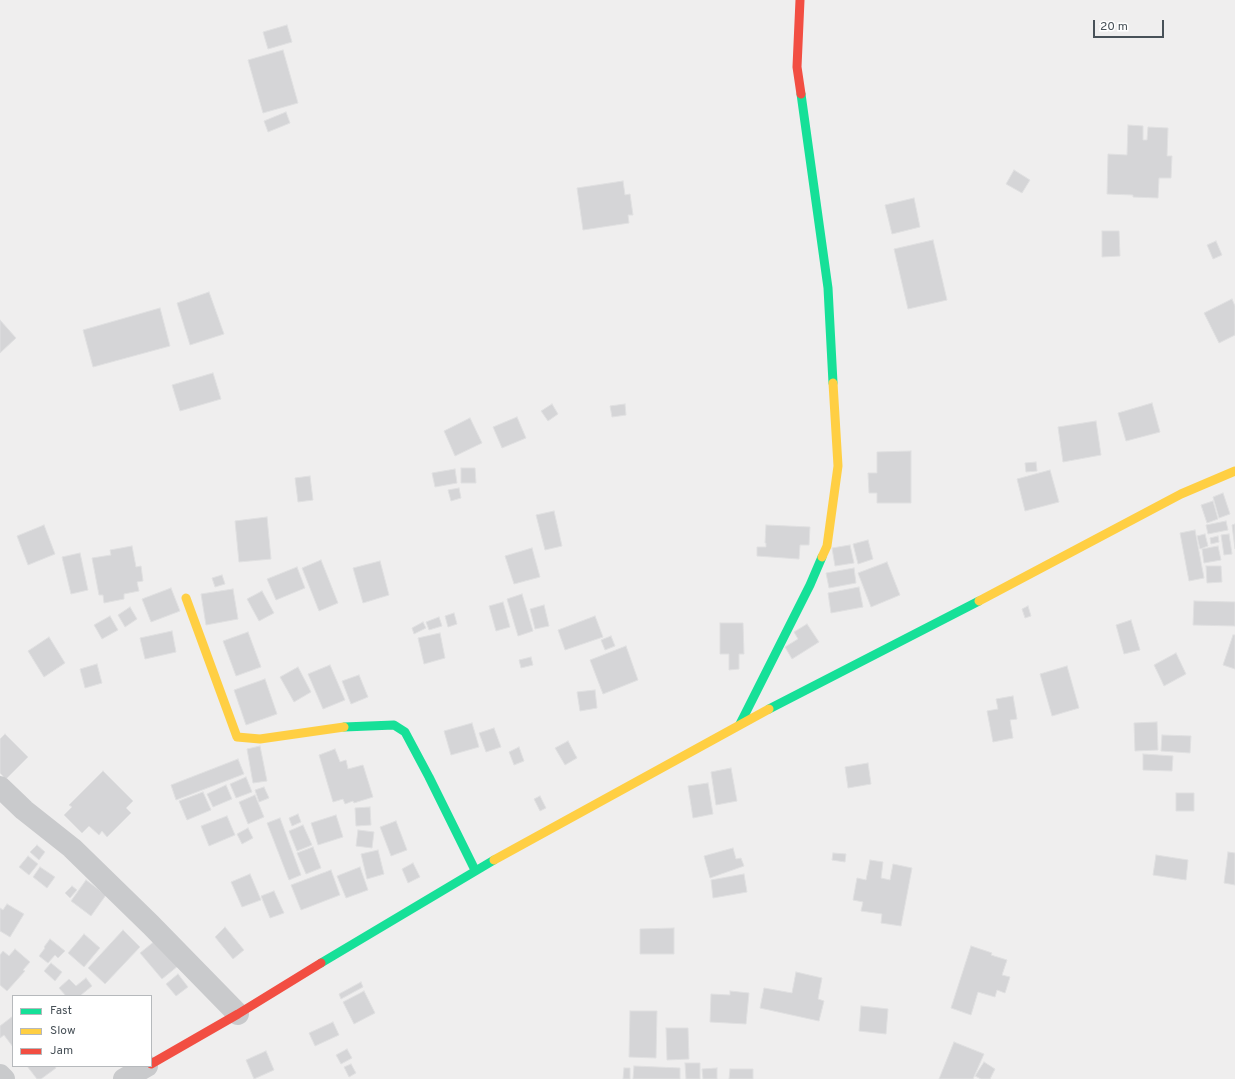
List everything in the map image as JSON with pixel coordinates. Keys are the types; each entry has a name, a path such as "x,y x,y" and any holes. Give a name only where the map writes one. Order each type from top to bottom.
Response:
{"street":[{"path":"740,724 810,585 827,546 838,466 828,288 798,67 800,0"},
{"path":"152,1063 238,1014 475,870 740,724 1181,494 1235,470"},
{"path":"186,598 237,737 260,739 349,726 394,725 405,732 475,870"},
{"path":"0,787 24,810 72,848 151,925 238,1014"},
{"path":"124,1079 145,1067"},
{"path":"0,1075 4,1079"}],"building":[{"path":"287,25 292,42 268,49 263,32"},
{"path":"283,50 298,103 263,113 248,60"},
{"path":"286,112 290,123 268,132 264,121"},
{"path":"1128,125 1143,126 1143,140 1147,140 1148,127 1168,128 1167,156 1172,156 1171,178 1159,178 1158,198 1107,194 1108,154 1127,155"},
{"path":"1014,170 1030,180 1022,193 1006,184"},
{"path":"623,181 625,195 630,194 633,215 628,215 629,223 583,230 577,188"},
{"path":"914,198 920,227 892,234 885,205"},
{"path":"1102,231 1119,231 1120,256 1102,257"},
{"path":"933,240 947,300 908,309 894,249"},
{"path":"1216,241 1222,255 1213,259 1207,245"},
{"path":"209,292 224,334 190,345 177,303"},
{"path":"1232,299 1235,306 1235,335 1219,343 1204,313"},
{"path":"160,308 170,346 93,367 83,330"},
{"path":"0,320 16,338 0,353"},
{"path":"213,373 221,399 180,411 172,385"},
{"path":"1152,403 1160,432 1126,441 1118,413"},
{"path":"552,404 558,414 548,421 541,411"},
{"path":"625,404 626,415 612,417 610,406"},
{"path":"517,417 526,438 502,448 493,427"},
{"path":"470,418 482,443 455,456 444,431"},
{"path":"1096,421 1101,455 1063,462 1058,427"},
{"path":"911,451 911,503 877,503 877,493 869,493 868,473 877,473 877,452"},
{"path":"1036,462 1037,471 1026,472 1025,463"},
{"path":"461,468 475,468 476,483 461,483"},
{"path":"455,469 457,483 435,487 432,473"},
{"path":"1050,470 1059,502 1025,511 1017,479"},
{"path":"310,476 313,500 298,502 295,478"},
{"path":"459,488 461,498 451,501 448,490"},
{"path":"1223,493 1230,514 1219,518 1213,497"},
{"path":"1213,501 1218,519 1207,523 1201,505"},
{"path":"554,511 562,546 545,550 536,515"},
{"path":"267,517 271,559 239,562 235,521"},
{"path":"1226,521 1228,530 1208,534 1206,525"},
{"path":"1235,524 1235,549 1232,525"},
{"path":"44,525 55,554 28,565 17,536"},
{"path":"766,525 810,527 809,545 800,545 799,559 757,556 757,547 766,547"},
{"path":"1195,530 1204,578 1189,581 1180,533"},
{"path":"1205,534 1208,546 1200,549 1197,536"},
{"path":"1229,534 1232,554 1224,555 1221,535"},
{"path":"1218,536 1219,542 1211,544 1210,538"},
{"path":"868,540 873,559 858,564 853,544"},
{"path":"850,545 854,563 835,566 832,548"},
{"path":"132,546 136,567 141,566 143,581 137,582 139,591 124,594 124,599 104,603 103,595 99,595 92,558 111,555 110,550"},
{"path":"1218,546 1221,560 1204,563 1202,549"},
{"path":"532,548 540,577 514,584 505,556"},
{"path":"80,553 88,590 71,594 62,557"},
{"path":"321,560 338,603 319,611 302,568"},
{"path":"380,561 389,595 363,603 353,568"},
{"path":"887,562 900,595 871,607 858,573"},
{"path":"1206,566 1221,566 1222,582 1207,583"},
{"path":"297,567 305,588 276,600 267,579"},
{"path":"854,568 856,583 829,588 826,573"},
{"path":"222,575 225,584 215,587 212,578"},
{"path":"859,587 863,607 831,613 828,593"},
{"path":"171,588 180,611 151,622 142,599"},
{"path":"233,589 238,619 206,625 201,594"},
{"path":"262,591 274,613 259,621 247,599"},
{"path":"522,594 533,631 518,636 507,599"},
{"path":"1194,601 1235,602 1235,626 1193,625"},
{"path":"503,602 510,627 496,631 489,606"},
{"path":"544,605 549,626 535,629 530,609"},
{"path":"1028,606 1031,616 1025,618 1022,609"},
{"path":"130,607 137,619 125,627 118,615"},
{"path":"454,613 457,624 448,627 445,616"},
{"path":"110,616 118,630 102,639 94,625"},
{"path":"595,616 603,637 565,650 558,630"},
{"path":"439,617 442,626 429,630 426,622"},
{"path":"1131,620 1140,650 1124,654 1116,625"},
{"path":"423,622 426,628 414,634 412,628"},
{"path":"720,623 743,623 744,654 739,654 739,669 729,670 729,654 720,654"},
{"path":"807,624 819,642 792,659 785,647 798,639 794,632"},
{"path":"172,631 176,652 145,659 140,638"},
{"path":"248,632 261,667 236,676 223,641"},
{"path":"440,633 445,658 424,664 418,638"},
{"path":"1233,635 1235,635 1235,669 1223,665"},
{"path":"611,636 615,646 605,650 601,640"},
{"path":"49,637 65,663 44,677 28,651"},
{"path":"626,646 638,680 603,694 590,660"},
{"path":"1176,653 1186,674 1164,686 1154,665"},
{"path":"531,657 533,665 521,668 519,660"},
{"path":"97,664 102,683 85,688 80,669"},
{"path":"330,665 345,700 323,709 308,674"},
{"path":"1067,666 1079,708 1052,716 1040,674"},
{"path":"298,667 311,692 294,702 280,677"},
{"path":"359,675 368,697 351,704 342,681"},
{"path":"265,679 277,714 246,725 234,690"},
{"path":"595,690 597,708 580,711 577,692"},
{"path":"1013,696 1017,719 1010,720 1013,738 993,742 987,711 998,709 996,699"},
{"path":"1157,722 1158,750 1135,751 1134,723"},
{"path":"472,723 479,747 451,755 444,731"},
{"path":"494,728 501,747 486,752 479,733"},
{"path":"5,734 28,757 6,779 0,773 0,739"},
{"path":"1162,735 1191,736 1190,753 1161,751"},
{"path":"568,741 577,758 565,765 555,748"},
{"path":"260,746 267,781 253,783 247,749"},
{"path":"519,747 524,761 514,765 509,752"},
{"path":"335,749 340,762 346,760 348,769 363,765 373,797 354,803 353,801 345,804 343,799 333,802 319,755"},
{"path":"1143,754 1173,756 1172,771 1143,770"},
{"path":"238,759 244,774 176,800 171,785"},
{"path":"868,763 871,784 848,788 845,767"},
{"path":"731,768 737,801 716,805 711,772"},
{"path":"103,771 133,801 126,808 131,813 107,837 102,831 99,835 89,826 82,833 64,815 72,807 69,805"},
{"path":"246,777 252,792 236,798 230,784"},
{"path":"708,783 713,814 693,818 688,786"},
{"path":"226,785 232,799 213,807 207,794"},
{"path":"264,787 269,798 259,802 255,790"},
{"path":"203,792 211,810 187,820 179,801"},
{"path":"1176,793 1194,793 1194,811 1176,811"},
{"path":"255,795 264,817 248,824 239,802"},
{"path":"540,796 546,808 540,811 534,799"},
{"path":"370,807 371,825 356,826 355,808"},
{"path":"298,814 301,822 292,826 289,818"},
{"path":"336,815 343,837 318,845 311,823"},
{"path":"227,816 235,835 209,846 201,826"},
{"path":"280,818 301,875 289,880 267,823"},
{"path":"396,821 407,850 391,856 380,827"},
{"path":"303,825 312,845 297,851 289,831"},
{"path":"248,828 253,838 242,844 237,834"},
{"path":"358,830 374,832 372,848 356,846"},
{"path":"37,845 45,852 39,860 30,852"},
{"path":"313,847 321,868 306,874 297,853"},
{"path":"733,848 736,859 741,858 744,866 710,878 704,856"},
{"path":"378,850 384,874 367,879 361,854"},
{"path":"1228,852 1235,853 1235,885 1224,883"},
{"path":"833,853 846,854 845,862 832,860"},
{"path":"1156,855 1188,860 1186,880 1153,875"},
{"path":"28,856 38,864 29,875 19,867"},
{"path":"870,860 883,862 881,878 890,880 893,864 912,868 901,926 881,923 882,914 861,911 863,902 853,900 857,878 866,880"},
{"path":"413,863 420,877 408,883 402,869"},
{"path":"40,867 55,877 47,888 33,877"},
{"path":"360,867 368,890 346,898 337,876"},
{"path":"331,870 340,895 301,910 291,885"},
{"path":"250,874 261,900 242,907 231,882"},
{"path":"744,874 747,892 713,898 711,880"},
{"path":"86,880 106,895 91,916 71,901"},
{"path":"72,886 77,890 70,898 65,893"},
{"path":"274,891 284,913 270,918 261,896"},
{"path":"7,904 24,914 10,937 0,931 0,908 3,910"},
{"path":"225,927 244,950 233,959 215,937"},
{"path":"674,928 674,954 640,954 640,929"},
{"path":"123,930 140,947 105,984 88,968"},
{"path":"84,934 100,948 84,967 68,953"},
{"path":"50,939 65,951 58,958 55,955 48,963 39,956"},
{"path":"156,940 178,966 162,979 140,953"},
{"path":"971,946 1007,960 1002,975 1010,977 1005,993 997,990 995,997 978,992 971,1015 951,1008"},
{"path":"15,949 30,962 23,970 25,971 7,991 0,985 0,955 3,951 9,956"},
{"path":"51,963 62,972 55,981 44,971"},
{"path":"796,972 822,978 818,999 824,1001 819,1021 760,1008 764,988 792,993"},
{"path":"178,974 188,987 176,996 166,984"},
{"path":"86,978 92,986 81,995 65,995 59,988 69,979 76,986"},
{"path":"361,982 363,987 341,999 339,994"},
{"path":"364,991 375,1013 354,1024 343,1002"},
{"path":"730,991 749,993 746,1024 710,1022 711,994 730,995"},
{"path":"861,1006 888,1009 886,1034 859,1031"},
{"path":"630,1011 657,1011 656,1058 629,1057"},
{"path":"12,1017 12,1046 4,1035 0,1038 0,1026"},
{"path":"333,1022 339,1035 315,1046 309,1033"},
{"path":"666,1028 688,1028 689,1059 667,1060"},
{"path":"954,1042 984,1054 973,1079 939,1079"},
{"path":"347,1049 352,1058 341,1064 336,1055"},
{"path":"266,1051 274,1070 254,1079 246,1060"},
{"path":"984,1062 995,1069 990,1079 981,1079 975,1076"},
{"path":"685,1063 700,1063 700,1079 686,1079"},
{"path":"351,1064 356,1073 349,1077 344,1067"},
{"path":"634,1066 680,1068 680,1079 633,1079"},
{"path":"28,1067 56,1067 41,1079 37,1079"},
{"path":"624,1068 630,1068 630,1079 623,1079"},
{"path":"717,1068 717,1079 703,1079 702,1069"},
{"path":"730,1069 753,1069 753,1079 729,1079"}],"traffic: fast":[{"path":"801,94 828,288 833,383"},
{"path":"740,724 810,585 822,557"},
{"path":"769,709 979,601"},
{"path":"344,727 394,725 405,732 475,870"},
{"path":"321,963 494,860"}],"traffic: slow":[{"path":"822,557 827,546 838,466 833,383"},
{"path":"979,601 1181,494 1235,471"},
{"path":"186,598 237,737 260,739 344,727"},
{"path":"494,860 769,709"}],"traffic: jam":[{"path":"800,0 797,67 801,94"},
{"path":"152,1063 238,1014 321,963"}]}
